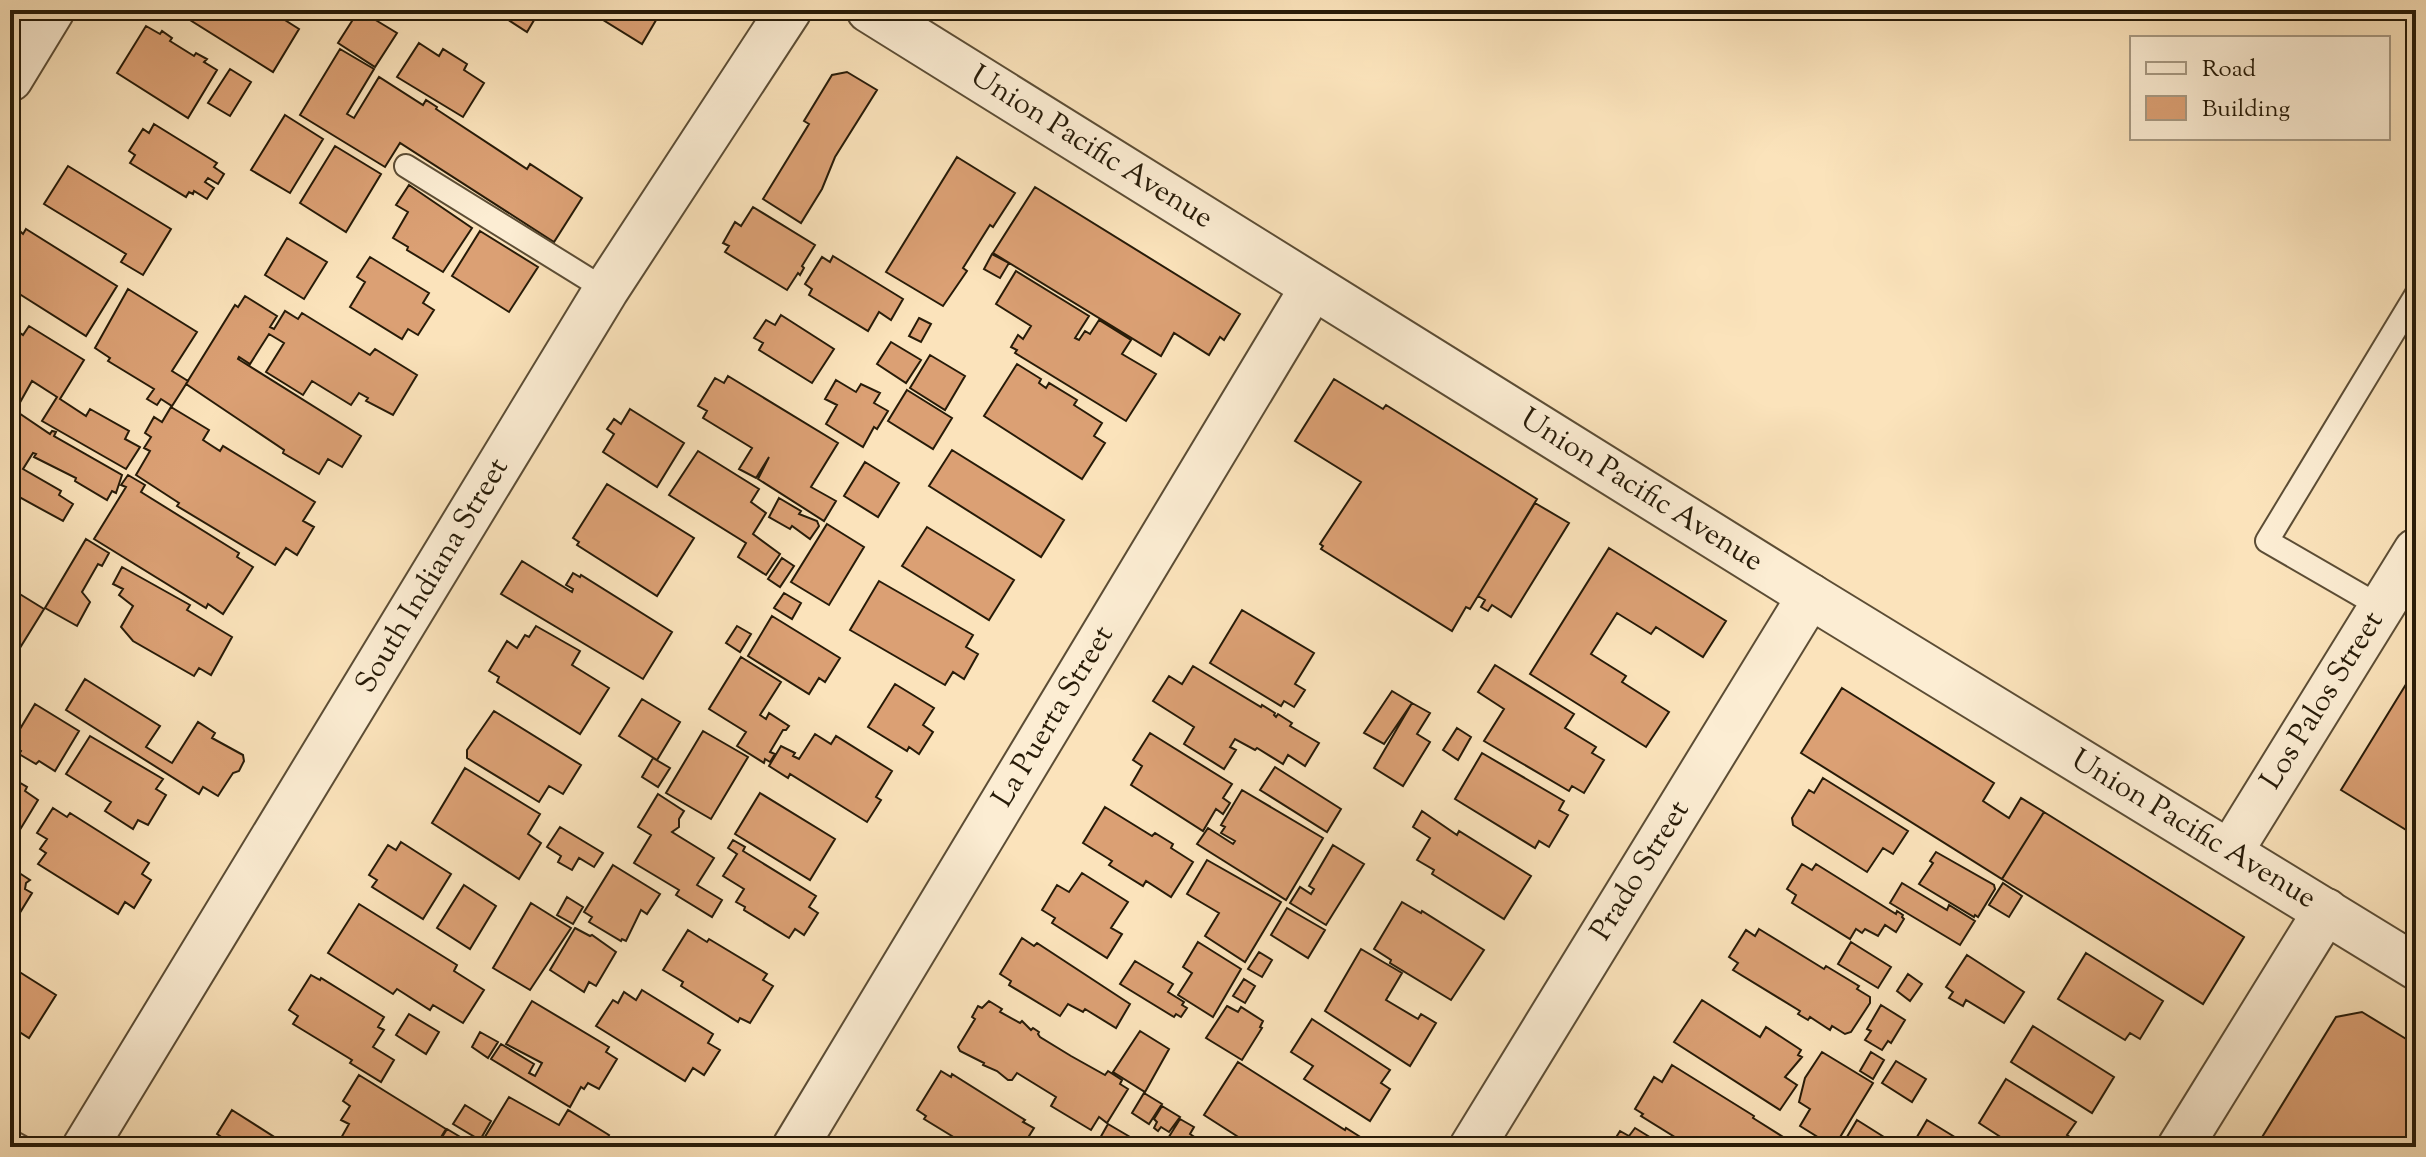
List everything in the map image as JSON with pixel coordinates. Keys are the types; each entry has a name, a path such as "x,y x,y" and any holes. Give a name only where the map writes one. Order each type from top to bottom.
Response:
{"street":[{"path":"10,79 52,10"},
{"name":"South Indiana Street","path":"85,1147 606,290 789,10"},
{"name":"Union Pacific Avenue","path":"869,10 1810,596 2416,967"},
{"name":"La Puerta Street","path":"795,1147 1313,287"},
{"name":"Los Palos Street","path":"2230,852 2416,551"},
{"name":"Prado Street","path":"1472,1147 1810,596"},
{"path":"2180,1147 2326,911"}],"lane":[{"path":"406,166 606,290"},
{"path":"2381,607 2267,541 2416,295"},
{"path":"10,1141 21,1147"}],"building":[{"path":"174,10 269,10 299,29 273,72"},
{"path":"359,10 397,33 375,67 338,43"},
{"path":"493,10 540,10 527,32"},
{"path":"587,10 662,10 642,44"},
{"path":"146,26 160,34 162,31 172,38 170,41 194,56 196,53 207,59 204,62 217,70 188,118 117,73"},
{"path":"419,43 439,56 443,49 467,64 464,70 484,83 463,117 397,77"},
{"path":"340,49 374,69 347,114 354,118 379,77 423,105 426,100 527,169 530,164 582,198 554,242 400,143 385,167 300,115"},
{"path":"230,69 251,82 230,116 208,103"},
{"path":"847,72 877,90 835,157 822,189 801,223 763,199 809,124 804,121 832,75"},
{"path":"285,115 323,139 290,193 251,170"},
{"path":"154,124 217,163 214,167 224,174 218,184 208,178 205,182 214,188 207,199 194,191 186,197 130,163 135,155 129,151 143,129 149,133"},
{"path":"335,146 381,174 346,232 300,203"},
{"path":"957,157 1015,193 993,227 990,225 963,268 967,271 943,306 886,272"},
{"path":"68,166 171,229 143,275 121,262 126,254 44,204"},
{"path":"409,185 472,228 443,272 393,238 408,212 396,205"},
{"path":"1035,187 1240,314 1224,340 1220,337 1209,355 1174,333 1161,356 993,253"},
{"path":"753,207 815,245 800,275 798,273 787,290 725,252 729,246 723,243 735,222 741,226"},
{"path":"26,229 117,286 86,336 10,288 10,250"},
{"path":"480,231 538,267 509,312 452,276"},
{"path":"287,238 327,262 304,299 265,275"},
{"path":"992,254 1009,263 1000,278 984,269"},
{"path":"833,256 903,299 891,320 879,312 868,331 809,295 812,289 805,284 822,257 830,262"},
{"path":"370,257 429,293 423,303 434,310 418,335 408,329 402,339 350,307 365,282 357,277"},
{"path":"1016,271 1089,316 1075,338 1079,340 1085,331 1090,334 1099,320 1131,340 1122,354 1156,374 1126,421 1015,353 1017,350 1011,347 1018,335 1023,339 1031,326 996,304"},
{"path":"128,289 197,332 172,371 188,381 172,406 161,399 157,405 147,399 154,389 108,361 110,358 95,348"},
{"path":"245,296 277,316 270,327 274,329 285,311 298,319 302,313 370,355 375,349 417,375 393,415 366,401 368,398 359,393 351,405 312,381 303,395 266,372 284,343 269,334 250,364 239,357 361,436 342,467 328,459 319,474 283,453 284,450 186,384 235,305 238,307"},
{"path":"781,315 834,349 812,383 759,350 763,343 754,338 766,320 775,325"},
{"path":"919,318 931,324 921,342 909,336"},
{"path":"29,326 84,360 60,399 86,416 90,409 129,431 125,439 140,447 126,469 42,421 57,397 32,381 18,406 10,401 10,342 17,331 23,335"},
{"path":"891,342 921,360 906,383 877,364"},
{"path":"930,355 965,376 945,410 910,388"},
{"path":"1017,364 1041,379 1039,383 1046,388 1049,383 1077,400 1074,405 1102,423 1094,436 1105,443 1082,479 984,416"},
{"path":"728,376 838,443 811,487 836,501 824,521 758,479 769,457 756,478 739,469 752,448 703,418 707,411 698,406 715,378 724,383"},
{"path":"1334,379 1383,409 1386,405 1537,499 1470,609 1466,607 1452,631 1321,549 1323,546 1320,544 1361,482 1295,441"},
{"path":"836,380 856,392 861,384 880,393 874,403 888,411 863,447 826,424 837,405 825,399"},
{"path":"907,390 952,418 933,449 888,421"},
{"path":"10,407 50,434 56,432 54,436 122,475 116,493 112,491 107,500 75,481 76,478 34,457 36,454 33,453 23,469 61,491 59,495 73,504 63,521 10,492"},
{"path":"171,407 209,430 203,440 220,451 223,446 315,502 303,521 314,527 297,555 286,548 275,565 177,506 179,503 136,475 150,451 144,448 151,437 145,433 154,417 162,422"},
{"path":"630,409 684,443 657,487 603,452 614,434 607,429 614,419 621,424"},
{"path":"952,450 1064,520 1041,557 929,486"},
{"path":"698,451 759,489 751,502 766,513 753,534 780,554 766,575 738,557 746,543 669,495"},
{"path":"865,462 899,483 878,517 844,496"},
{"path":"128,475 145,485 141,492 239,553 237,557 253,567 223,614 208,604 206,608 94,539 126,487 121,485"},
{"path":"607,484 694,538 657,596 577,545 579,542 573,538"},
{"path":"779,498 801,511 799,514 817,521 819,526 810,539 792,526 790,529 769,517"},
{"path":"1535,503 1569,523 1511,617 1492,605 1488,611 1481,607 1485,600 1478,596"},
{"path":"827,524 864,547 829,605 791,582"},
{"path":"927,527 1014,580 989,620 902,566"},
{"path":"86,539 109,553 102,566 98,564 82,592 90,602 77,626 45,608"},
{"path":"1609,548 1726,621 1703,657 1656,627 1651,634 1617,613 1591,654 1626,676 1622,682 1669,712 1646,747 1530,674"},
{"path":"782,558 794,566 780,587 768,579"},
{"path":"522,561 572,592 573,589 566,585 573,573 581,575 672,632 643,679 501,594"},
{"path":"122,567 190,605 187,610 232,637 211,675 199,668 194,676 133,641 121,627 133,606 119,595 123,589 113,584"},
{"path":"879,581 973,635 966,647 978,654 964,679 953,672 945,685 850,630"},
{"path":"10,588 44,609 10,664"},
{"path":"784,593 801,603 792,619 774,608"},
{"path":"1242,610 1314,653 1295,684 1305,690 1294,707 1284,701 1281,706 1210,663"},
{"path":"772,616 840,658 825,682 819,678 809,694 748,656"},
{"path":"536,626 580,651 572,665 609,688 580,734 497,682 499,677 489,671 507,641 517,648 525,635 529,637"},
{"path":"737,626 751,634 740,652 726,643"},
{"path":"741,657 781,682 760,715 766,719 769,713 789,726 783,730 770,752 775,754 770,762 765,759 764,763 737,746 746,732 709,709"},
{"path":"1495,665 1574,714 1565,728 1596,747 1592,753 1604,760 1584,793 1572,786 1569,791 1484,741 1504,709 1478,692"},
{"path":"1193,666 1262,705 1276,717 1278,714 1292,723 1290,726 1319,743 1305,766 1288,755 1283,764 1235,739 1230,747 1236,750 1224,769 1184,744 1194,727 1153,701 1169,676 1182,684"},
{"path":"2416,668 2416,836 2341,790"},
{"path":"85,679 160,726 146,747 172,763 198,722 215,733 212,738 243,755 244,761 239,771 233,773 218,796 203,787 199,794 66,710"},
{"path":"895,684 934,708 923,725 933,732 919,754 909,747 907,751 868,727"},
{"path":"1842,688 1994,783 1983,801 2009,818 2021,798 2044,812 2002,879 1801,753"},
{"path":"1392,691 1412,703 1384,744 1364,733"},
{"path":"642,699 680,722 657,760 619,736"},
{"path":"1412,703 1430,713 1417,734 1430,742 1403,786 1374,768"},
{"path":"35,704 79,731 55,771 19,754 21,751 11,744"},
{"path":"494,711 581,765 563,794 549,786 539,802 467,758 467,750"},
{"path":"1457,728 1471,737 1458,760 1443,750"},
{"path":"703,731 748,757 711,819 666,793"},
{"path":"1150,733 1232,784 1223,798 1230,803 1223,814 1216,809 1203,831 1131,785 1142,766 1133,760"},
{"path":"815,734 831,744 836,736 892,771 876,797 881,800 867,822 790,774 788,778 769,766 781,746 795,753 793,756 799,759"},
{"path":"90,736 163,779 156,789 166,795 148,825 138,820 133,829 105,811 111,802 66,774"},
{"path":"1482,753 1564,801 1559,810 1568,815 1549,847 1539,841 1535,848 1455,799"},
{"path":"653,758 670,768 658,787 642,777"},
{"path":"1275,767 1341,809 1327,832 1260,790"},
{"path":"465,768 540,814 528,834 541,843 519,879 432,823"},
{"path":"10,777 27,787 25,791 38,800 15,838 10,835"},
{"path":"1823,778 1908,831 1893,854 1883,848 1867,872 1793,825 1792,818 1809,790 1814,793"},
{"path":"1242,790 1323,838 1286,900 1197,844 1208,828 1233,844 1235,841 1221,833 1225,827 1221,825"},
{"path":"760,793 835,839 810,880 735,834"},
{"path":"658,794 684,811 679,827 672,832 714,858 697,885 722,900 712,917 676,895 679,890 634,863 651,835 638,827"},
{"path":"1105,807 1152,836 1155,833 1173,844 1171,848 1193,862 1171,897 1146,881 1143,886 1109,865 1112,861 1083,843"},
{"path":"53,808 67,817 70,813 149,863 142,874 151,880 134,908 125,902 118,914 38,864 46,853 40,849 47,839 37,833"},
{"path":"1422,811 1457,835 1459,831 1531,876 1504,919 1432,874 1434,870 1417,860 1430,838 1413,827"},
{"path":"2044,812 2244,937 2203,1004 2002,879"},
{"path":"560,827 603,853 594,867 579,858 572,870 558,862 561,856 547,847"},
{"path":"733,840 745,847 743,851 816,896 809,907 818,913 804,935 795,929 789,938 736,902 744,889 723,876 737,854 728,848"},
{"path":"401,842 451,874 423,919 372,887 377,880 369,875 388,845 396,850"},
{"path":"1333,845 1364,864 1326,925 1290,903 1300,887 1311,894 1314,889 1309,886"},
{"path":"1936,852 1994,885 1995,889 1978,917 1919,884 1933,863 1930,861"},
{"path":"1207,860 1281,902 1245,962 1205,936 1219,913 1187,894"},
{"path":"1802,864 1812,870 1816,864 1896,914 1897,911 1903,915 1904,919 1896,932 1885,925 1878,936 1865,929 1862,933 1856,929 1850,939 1792,903 1796,895 1787,889"},
{"path":"613,865 660,894 647,914 641,910 626,941 589,922 592,917 584,912"},
{"path":"10,867 30,880 25,889 32,893 13,924 10,922"},
{"path":"1082,873 1128,902 1111,928 1122,934 1107,958 1052,923 1055,918 1042,910 1057,885 1069,892"},
{"path":"1902,883 1947,910 1949,905 1975,921 1960,945 1890,903"},
{"path":"2003,883 2022,896 2009,917 1989,905"},
{"path":"464,885 496,906 470,949 437,928"},
{"path":"567,897 583,907 573,924 557,915"},
{"path":"1402,902 1484,950 1451,1000 1390,963 1391,960 1374,949"},
{"path":"531,903 571,928 530,990 493,968"},
{"path":"359,904 457,965 454,971 484,990 463,1023 433,1005 430,1010 397,989 393,994 328,953"},
{"path":"1287,908 1325,930 1308,958 1271,935"},
{"path":"575,928 592,935 616,952 596,986 589,982 584,992 550,970"},
{"path":"1759,929 1824,969 1826,966 1859,986 1857,989 1870,997 1870,1003 1851,1032 1845,1034 1832,1026 1830,1030 1810,1017 1808,1020 1798,1014 1800,1011 1733,970 1738,963 1729,957 1746,930 1755,936"},
{"path":"688,930 767,974 763,980 773,986 750,1023 740,1018 738,1022 681,986 683,982 663,970"},
{"path":"1022,938 1034,946 1037,943 1130,1004 1116,1028 1085,1009 1083,1012 1068,1004 1060,1016 1009,985 1011,981 1000,974"},
{"path":"1198,942 1241,969 1213,1017 1178,995 1192,973 1183,967"},
{"path":"1851,942 1891,967 1878,988 1838,964"},
{"path":"1361,949 1402,973 1386,1000 1418,1019 1421,1014 1436,1023 1410,1066 1325,1011"},
{"path":"1259,952 1272,960 1262,977 1248,969"},
{"path":"2086,953 2163,1001 2140,1039 2130,1033 2125,1040 2058,999"},
{"path":"1967,955 2024,992 2004,1023 1966,1000 1963,1006 1949,998 1953,992 1946,987"},
{"path":"1135,961 1173,984 1168,992 1184,1002 1182,1005 1187,1008 1181,1017 1176,1014 1174,1017 1120,984"},
{"path":"10,966 56,995 29,1038 10,1026"},
{"path":"1908,974 1922,984 1910,1001 1897,991"},
{"path":"311,975 384,1017 378,1027 384,1030 373,1047 394,1060 381,1082 350,1063 352,1060 293,1024 298,1016 289,1010"},
{"path":"1244,979 1255,986 1245,1003 1233,996"},
{"path":"642,990 713,1034 708,1043 720,1050 704,1075 693,1068 685,1081 596,1026 613,1000 618,1003 624,992 636,1000"},
{"path":"1702,1000 1760,1037 1766,1027 1801,1050 1798,1055 1802,1057 1785,1077 1797,1085 1780,1110 1674,1042"},
{"path":"532,1001 609,1047 606,1052 617,1059 599,1089 588,1083 584,1089 581,1087 570,1107 491,1059 501,1044 534,1064 529,1073 535,1076 542,1063 506,1044"},
{"path":"989,1001 1002,1009 1000,1012 1020,1023 1022,1021 1031,1030 1033,1028 1039,1032 1040,1037 1071,1056 1105,1075 1108,1071 1122,1080 1120,1084 1128,1089 1107,1123 1099,1117 1091,1130 1051,1106 1056,1097 1017,1073 1012,1080 1008,1080 960,1051 958,1047 975,1019 972,1017 978,1006 982,1008"},
{"path":"1881,1005 1905,1020 1891,1043 1888,1041 1882,1050 1865,1040 1871,1031 1867,1029"},
{"path":"1227,1006 1238,1012 1241,1007 1263,1021 1262,1028 1242,1060 1206,1038"},
{"path":"2362,1012 2416,1045 2416,1147 2256,1147 2336,1017"},
{"path":"409,1014 439,1032 426,1054 396,1035"},
{"path":"1312,1019 1390,1070 1381,1083 1390,1089 1370,1121 1304,1079 1313,1066 1291,1052"},
{"path":"2033,1026 2114,1077 2092,1113 2011,1062"},
{"path":"1140,1031 1169,1049 1145,1092 1113,1072"},
{"path":"480,1032 498,1042 488,1058 472,1047"},
{"path":"1822,1052 1873,1083 1834,1147 1800,1126 1810,1109 1799,1102 1805,1078"},
{"path":"1871,1052 1884,1060 1873,1079 1860,1071"},
{"path":"1896,1061 1926,1079 1912,1102 1882,1083"},
{"path":"1238,1062 1362,1138 1357,1147 1254,1147 1204,1115"},
{"path":"1672,1065 1799,1147 1691,1147 1641,1116 1643,1114 1635,1109 1654,1077 1662,1082"},
{"path":"941,1071 951,1077 952,1074 1025,1120 1023,1122 1034,1128 1024,1144 1029,1147 970,1147 924,1119 926,1116 917,1110"},
{"path":"359,1075 446,1129 435,1147 336,1147 349,1124 341,1120 350,1106 343,1101"},
{"path":"2006,1079 2076,1122 2067,1135 2077,1142 2074,1147 2016,1147 1979,1123"},
{"path":"1144,1093 1162,1104 1149,1124 1132,1113"},
{"path":"509,1097 559,1125 568,1110 609,1135 602,1147 494,1147 483,1140"},
{"path":"465,1105 491,1121 480,1140 453,1124"},
{"path":"1162,1106 1180,1117 1169,1132 1161,1127 1158,1131 1154,1128 1157,1122 1154,1119"},
{"path":"232,1110 290,1147 213,1147"},
{"path":"1180,1119 1194,1127 1190,1134 1196,1138 1191,1147 1178,1147 1167,1140"},
{"path":"1857,1120 1892,1142 1889,1147 1841,1147"},
{"path":"1927,1120 1971,1147 1911,1147"},
{"path":"1108,1124 1137,1141 1133,1147 1095,1147"},
{"path":"1635,1128 1666,1147 1610,1147 1620,1131 1629,1136"},
{"path":"447,1129 477,1147 436,1147"}]}
